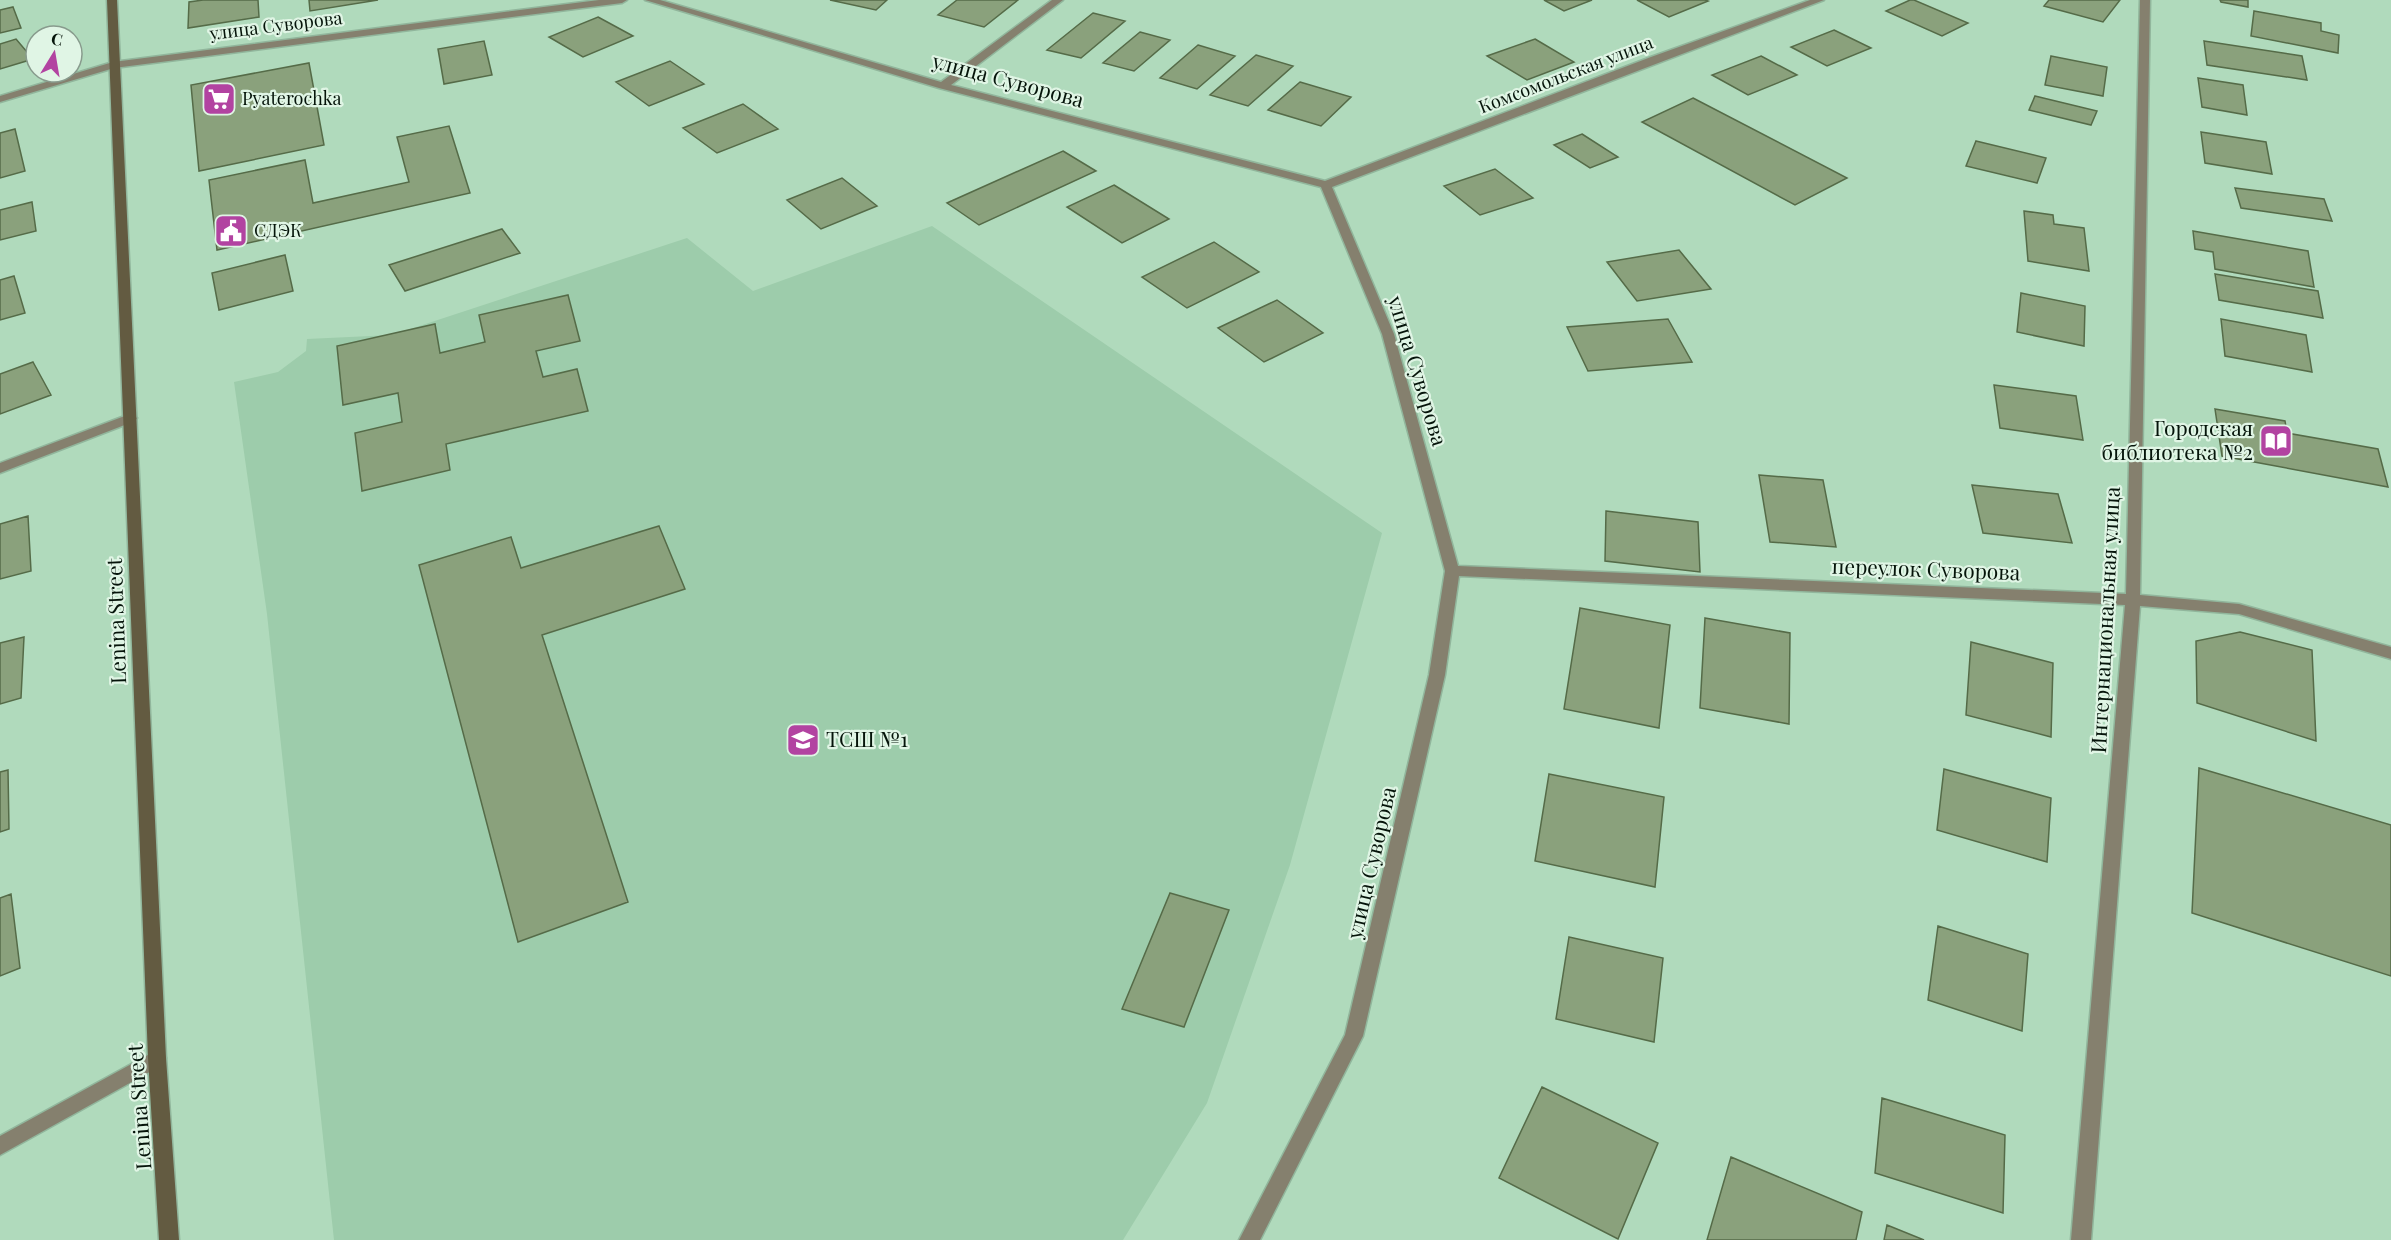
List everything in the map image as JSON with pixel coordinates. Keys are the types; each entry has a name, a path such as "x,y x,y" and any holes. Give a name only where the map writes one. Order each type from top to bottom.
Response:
{"street":[{"name":"Lenina Street","path":"112,0 157,1058 169,1240"},
{"name":"улица Суворова","path":"0,99 113,65 622,0"},
{"name":"улица Суворова","path":"651,0 943,87 1326,185 1388,334 1452,571 1437,675 1354,1036 1249,1240"},
{"path":"943,87 1058,0"},
{"name":"Комсомольская улица","path":"1326,185 1655,58 1820,0"},
{"name":"Интернациональная улица","path":"2081,1240 2133,600 2145,0"},
{"path":"0,468 130,417"},
{"name":"переулок Суворова","path":"1452,571 2133,600 2240,609 2391,653"},
{"path":"0,1146 157,1058"}],"shaded area":[{"name":"ТСШ №1","path":"932,226 1382,533 1290,865 1207,1103 1123,1240 334,1240 267,614 234,382 278,372 306,351 307,339 392,335 687,238 753,291"}],"building":[{"path":"258,0 259,17 188,28 189,2"},
{"path":"309,0 378,0 310,11"},
{"path":"830,0 887,0 876,10"},
{"path":"957,0 1018,0 984,27 938,15"},
{"path":"1544,0 1592,0 1564,11"},
{"path":"1637,0 1705,0 1708,1 1669,17"},
{"path":"1910,0 1968,23 1942,36 1886,11"},
{"path":"2049,0 2120,0 2103,22 2044,6"},
{"path":"2220,0 2248,0 2248,7 2221,2"},
{"path":"13,7 21,28 0,33 0,10"},
{"path":"2254,11 2321,23 2321,31 2339,35 2338,53 2251,36"},
{"path":"1093,13 1125,21 1081,58 1047,50"},
{"path":"598,17 633,36 583,57 549,37"},
{"path":"1834,30 1871,48 1827,66 1791,47"},
{"path":"1140,32 1170,40 1134,71 1103,63"},
{"path":"16,39 24,48 24,62 0,69 0,44"},
{"path":"1535,39 1574,62 1527,80 1487,56"},
{"path":"484,41 492,75 444,84 438,49"},
{"path":"2204,41 2302,56 2307,80 2207,65"},
{"path":"1198,45 1235,56 1197,89 1160,78"},
{"path":"1256,55 1293,66 1248,106 1210,95"},
{"path":"1761,56 1797,75 1748,95 1712,75"},
{"path":"2051,56 2107,67 2103,96 2045,85"},
{"path":"670,61 704,84 649,106 616,82"},
{"path":"309,63 324,145 199,171 191,85"},
{"path":"2198,78 2243,85 2247,115 2202,107"},
{"path":"1300,82 1351,97 1321,126 1268,110"},
{"path":"2035,96 2097,111 2091,125 2029,110"},
{"path":"1693,98 1847,178 1795,205 1642,122"},
{"path":"743,104 778,129 717,153 683,128"},
{"path":"449,126 470,193 217,250 209,180 305,160 313,203 409,182 397,137"},
{"path":"15,129 25,171 0,178 0,133"},
{"path":"2201,132 2266,142 2272,174 2205,163"},
{"path":"1582,134 1618,157 1590,168 1554,145"},
{"path":"1976,141 2046,158 2037,183 1966,166"},
{"path":"1063,151 1096,171 979,225 947,203"},
{"path":"1495,169 1533,198 1480,215 1444,186"},
{"path":"842,178 877,206 821,229 787,200"},
{"path":"1114,185 1169,219 1122,243 1067,207"},
{"path":"2235,188 2324,199 2332,221 2241,208"},
{"path":"32,202 36,231 0,240 0,210"},
{"path":"2024,211 2053,215 2054,224 2084,228 2089,271 2028,261"},
{"path":"502,229 520,253 405,291 389,265"},
{"path":"2193,231 2308,251 2314,287 2215,269 2213,252 2195,249"},
{"path":"1214,242 1259,272 1187,308 1142,277"},
{"path":"1679,250 1711,289 1637,301 1607,262"},
{"path":"285,255 293,291 219,310 212,273"},
{"path":"2215,274 2318,291 2323,318 2219,300"},
{"path":"14,276 25,313 0,320 0,280"},
{"path":"2021,293 2085,306 2084,346 2017,332"},
{"path":"568,295 580,341 536,351 543,377 577,369 588,411 446,444 450,470 362,491 355,433 402,422 398,393 343,405 337,346 435,324 440,353 485,342 479,315"},
{"path":"1277,300 1323,333 1264,362 1218,328"},
{"path":"1668,319 1692,362 1588,371 1567,327"},
{"path":"2221,319 2306,335 2312,372 2225,356"},
{"path":"33,362 51,395 0,414 0,374"},
{"path":"1994,385 2076,396 2083,440 2000,428"},
{"name":"Городская библиотека №2","path":"2215,409 2285,421 2287,433 2378,449 2388,487 2222,456"},
{"path":"1759,475 1823,480 1836,547 1770,542"},
{"path":"1972,485 2058,494 2072,543 1983,533"},
{"path":"1606,511 1698,522 1700,572 1605,561"},
{"path":"28,516 31,571 0,579 0,524"},
{"path":"659,526 685,589 542,635 628,902 518,942 419,565 511,537 521,568"},
{"path":"1580,608 1670,625 1659,728 1564,709"},
{"path":"1705,618 1790,633 1789,724 1700,708"},
{"path":"2240,632 2312,650 2316,741 2197,703 2196,641"},
{"path":"24,637 21,698 0,704 0,643"},
{"path":"1971,642 2053,663 2051,737 1966,715"},
{"path":"2199,768 2391,825 2391,976 2192,913"},
{"path":"1944,769 2051,798 2047,862 1937,830"},
{"path":"8,770 9,829 0,832 0,772"},
{"path":"1549,774 1664,797 1655,887 1535,861"},
{"path":"1170,893 1229,910 1184,1027 1122,1009"},
{"path":"11,894 20,968 0,976 0,898"},
{"path":"1938,926 2028,954 2022,1031 1928,1000"},
{"path":"1569,937 1663,958 1654,1042 1556,1019"},
{"path":"1542,1087 1658,1143 1618,1239 1499,1178"},
{"path":"1882,1098 2005,1135 2003,1213 1875,1173"},
{"path":"1731,1157 1862,1212 1856,1240 1707,1240"},
{"path":"1887,1225 1924,1240 1884,1240"}],"place":[{"name":"Pyaterochka","path":"219,99"},
{"name":"СДЭК","path":"231,231"},
{"name":"Городская библиотека №2","path":"2276,441"},
{"name":"ТСШ №1","path":"803,740"}]}
